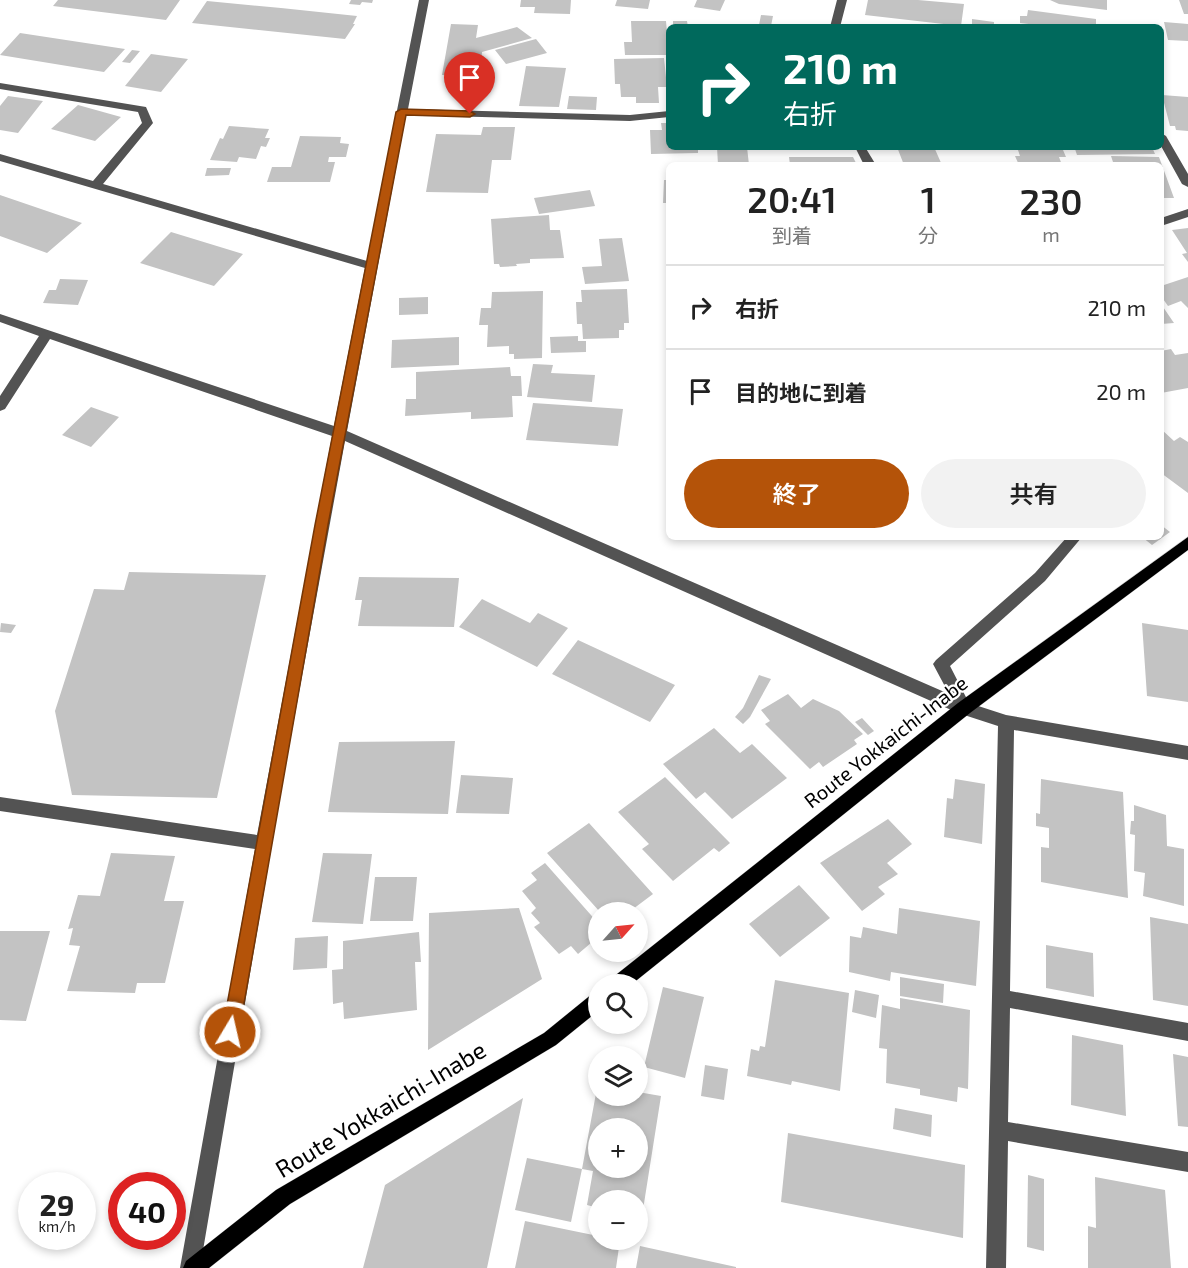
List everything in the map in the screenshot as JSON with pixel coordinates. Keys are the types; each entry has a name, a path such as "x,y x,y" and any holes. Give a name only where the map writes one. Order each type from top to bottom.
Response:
{"main road":[{"name":"Route Yokkaichi-Inabe","path":"631,974 964,708 1188,543"},
{"name":"Route Yokkaichi-Inabe","path":"192,1268 283,1197 550,1039 588,1008"}],"street":[{"path":"192,1268 262,843 371,266 424,0"},
{"path":"836,24 842,0"},
{"path":"0,86 142,109 148,123 96,185"},
{"path":"401,112 630,118 666,114"},
{"path":"1164,141 1188,184"},
{"path":"0,157 371,266"},
{"path":"1164,221 1188,213"},
{"path":"0,318 339,434 964,708 1006,722 1188,753"},
{"path":"0,406 47,334"},
{"path":"964,708 941,664 1040,577 1073,540"},
{"path":"996,1268 1006,722"},
{"path":"0,804 262,843"},
{"path":"1001,998 1188,1032"},
{"path":"999,1130 1188,1162"}],"building":[{"path":"58,0 180,0 166,20 53,6"},
{"path":"351,0 373,0 372,3 362,2 360,5 349,4"},
{"path":"521,0 571,0 570,14 534,13 535,7 520,7"},
{"path":"617,0 650,0 648,9 615,6"},
{"path":"697,0 725,0 720,11 694,7"},
{"path":"868,0 918,0 964,4 961,24 865,15"},
{"path":"1050,0 1107,0 1107,10 1059,4"},
{"path":"1179,0 1188,0 1188,14 1184,14"},
{"path":"207,1 357,16 353,24 355,24 345,39 192,23"},
{"path":"1028,10 1096,19 1096,24 1020,23 1020,16 1027,16"},
{"path":"761,15 773,16 771,24 759,24"},
{"path":"972,19 994,22 994,24 972,24"},
{"path":"631,21 666,21 666,55 625,55 624,42 632,42"},
{"path":"673,21 687,21 688,24 673,24"},
{"path":"1164,22 1188,24 1188,41 1168,40"},
{"path":"451,24 478,25 476,38 517,27 532,38 482,52 480,76 442,75"},
{"path":"20,33 125,49 104,72 0,55"},
{"path":"536,39 547,53 506,64 495,50"},
{"path":"132,50 140,51 130,63 122,62"},
{"path":"151,54 188,59 161,92 125,86"},
{"path":"664,58 666,87 658,87 659,103 636,103 636,97 621,97 620,84 615,84 614,59"},
{"path":"526,66 566,68 559,107 519,106"},
{"path":"1164,95 1188,97 1188,131 1176,130 1175,126 1170,126"},
{"path":"8,96 43,101 18,133 0,130 0,106"},
{"path":"569,96 597,97 596,110 567,109"},
{"path":"78,105 121,117 95,141 51,129"},
{"path":"661,123 666,123 666,150 698,150 698,153 651,154 650,130 662,130"},
{"path":"229,126 269,129 265,138 270,138 266,147 261,146 256,159 239,157 237,162 210,160 220,138 223,139"},
{"path":"483,127 515,127 511,160 492,160 488,193 426,192 436,134 481,135"},
{"path":"300,136 341,137 340,143 349,144 346,157 329,157 328,162 335,162 330,182 267,182 272,167 291,167"},
{"path":"717,150 747,150 749,162 718,162"},
{"path":"898,150 935,150 941,162 903,162"},
{"path":"1018,150 1063,150 1066,157 1059,157 1061,162 1018,162 1015,156 1020,156"},
{"path":"1075,150 1153,150 1155,154 1077,155"},
{"path":"1111,156 1159,157 1161,162 1113,162"},
{"path":"789,157 853,157 856,162 790,162"},
{"path":"207,168 231,168 229,175 205,176"},
{"path":"1164,171 1174,198 1164,198"},
{"path":"664,180 666,180 666,203 663,203"},
{"path":"590,190 595,206 539,214 534,198"},
{"path":"0,195 82,223 47,253 0,236"},
{"path":"549,215 550,230 560,230 564,258 530,259 530,263 516,264 517,266 500,267 499,264 494,264 491,219"},
{"path":"1188,228 1188,262 1182,254 1187,253 1172,230"},
{"path":"171,232 243,254 214,286 140,263"},
{"path":"622,238 629,281 585,284 582,267 602,266 599,239"},
{"path":"1188,277 1188,308 1181,301 1168,306 1164,300 1164,285"},
{"path":"60,279 88,280 78,305 43,303 49,290 56,290"},
{"path":"627,289 629,323 624,323 624,330 619,330 619,338 583,339 582,324 577,324 576,302 582,302 581,290"},
{"path":"543,291 542,358 514,359 514,354 509,354 509,346 487,347 488,325 479,325 481,308 491,308 492,292"},
{"path":"428,297 428,314 399,315 399,298"},
{"path":"1164,308 1174,323 1164,324"},
{"path":"578,336 578,341 586,341 586,352 551,353 550,337"},
{"path":"459,337 459,365 391,368 392,340"},
{"path":"1171,349 1175,355 1188,353 1188,388 1164,392 1164,350"},
{"path":"533,364 553,365 551,373 595,375 592,402 527,397"},
{"path":"510,367 511,376 521,376 522,396 512,396 513,417 471,419 471,412 405,416 406,399 416,399 416,372"},
{"path":"533,403 623,409 618,446 526,440"},
{"path":"91,407 119,417 91,447 62,435"},
{"path":"1164,432 1174,441 1180,437 1188,442 1188,493 1164,475"},
{"path":"1164,527 1170,532 1164,536"},
{"path":"1146,540 1159,540 1152,545"},
{"path":"129,572 266,575 217,798 72,795 55,711 94,589 124,590"},
{"path":"359,577 459,578 454,627 358,626 362,600 355,600"},
{"path":"482,599 530,623 538,613 568,628 537,667 459,627"},
{"path":"1,623 16,625 11,633 0,632"},
{"path":"1142,623 1188,630 1188,702 1147,696"},
{"path":"578,640 675,685 650,722 552,674"},
{"path":"759,675 771,679 750,717 743,724 735,717 743,708"},
{"path":"788,694 801,708 813,699 839,711 863,734 854,740 857,744 823,767 819,762 810,769 765,724 770,721 761,710"},
{"path":"862,718 874,731 868,735 855,722"},
{"path":"714,728 740,753 752,744 787,778 732,819 705,792 696,799 663,764"},
{"path":"455,741 448,814 328,812 339,742"},
{"path":"461,775 513,778 509,814 456,813"},
{"path":"665,777 730,843 719,852 714,848 673,881 642,849 649,844 618,812"},
{"path":"955,779 985,784 982,844 944,837 947,798 953,799"},
{"path":"1041,779 1123,792 1128,898 1041,882 1041,847 1049,848 1049,828 1036,826 1036,813 1040,814"},
{"path":"1134,805 1166,815 1167,846 1184,849 1184,906 1143,896 1145,873 1134,871 1135,835 1130,834 1131,821 1134,821"},
{"path":"888,819 912,844 887,863 898,874 878,887 885,894 862,911 820,863"},
{"path":"589,823 653,894 642,902 591,902 547,853"},
{"path":"111,853 175,856 164,901 184,901 165,983 137,983 135,993 67,991 80,946 69,945 73,928 68,929 78,895 100,896"},
{"path":"323,853 372,854 363,924 312,922"},
{"path":"545,863 588,912 588,946 578,954 571,946 559,954 534,927 540,923 531,913 536,908 522,891 537,880 531,873"},
{"path":"375,877 417,877 413,921 370,921"},
{"path":"799,885 830,918 780,957 749,924"},
{"path":"519,908 542,979 428,1050 429,913"},
{"path":"899,908 980,921 976,986 891,972 890,981 849,972 850,936 861,938 863,927 897,934"},
{"path":"1150,917 1188,924 1188,1006 1153,1000"},
{"path":"0,931 50,931 26,1021 0,1020"},
{"path":"419,932 421,962 415,962 417,1010 344,1019 343,1002 333,1004 332,970 343,969 343,941"},
{"path":"328,936 327,968 293,970 295,938"},
{"path":"1046,945 1093,953 1094,997 1046,988"},
{"path":"900,977 944,984 943,1003 900,996"},
{"path":"775,980 849,993 840,1091 792,1081 791,1085 747,1076 751,1049 759,1051 760,1046 765,1047"},
{"path":"663,987 704,997 685,1078 648,1068 648,1050"},
{"path":"855,990 879,995 876,1018 852,1012"},
{"path":"900,998 970,1010 968,1089 958,1087 957,1102 920,1095 920,1089 886,1083 887,1049 879,1048 882,1005 900,1009"},
{"path":"1072,1035 1123,1045 1126,1116 1071,1105"},
{"path":"1173,1054 1188,1057 1188,1127 1178,1126"},
{"path":"705,1065 728,1069 724,1100 701,1096"},
{"path":"648,1094 661,1096 646,1190 590,1190 592,1178 648,1178 648,1118 591,1118 594,1106 648,1106"},
{"path":"523,1098 487,1268 363,1268 385,1185"},
{"path":"895,1108 932,1115 931,1137 893,1129"},
{"path":"788,1133 965,1165 963,1238 781,1202"},
{"path":"588,1137 588,1170 582,1169"},
{"path":"527,1158 582,1169 571,1222 515,1210"},
{"path":"1028,1175 1044,1179 1044,1251 1027,1247"},
{"path":"1095,1177 1165,1190 1171,1268 1088,1268 1088,1226 1096,1228"},
{"path":"525,1221 588,1234 588,1250 619,1250 616,1268 515,1268"},
{"path":"648,1248 736,1267 736,1268 636,1268 639,1250 648,1250"}],"route":[{"path":"230,1032 262,843 401,112 470,114"}]}
